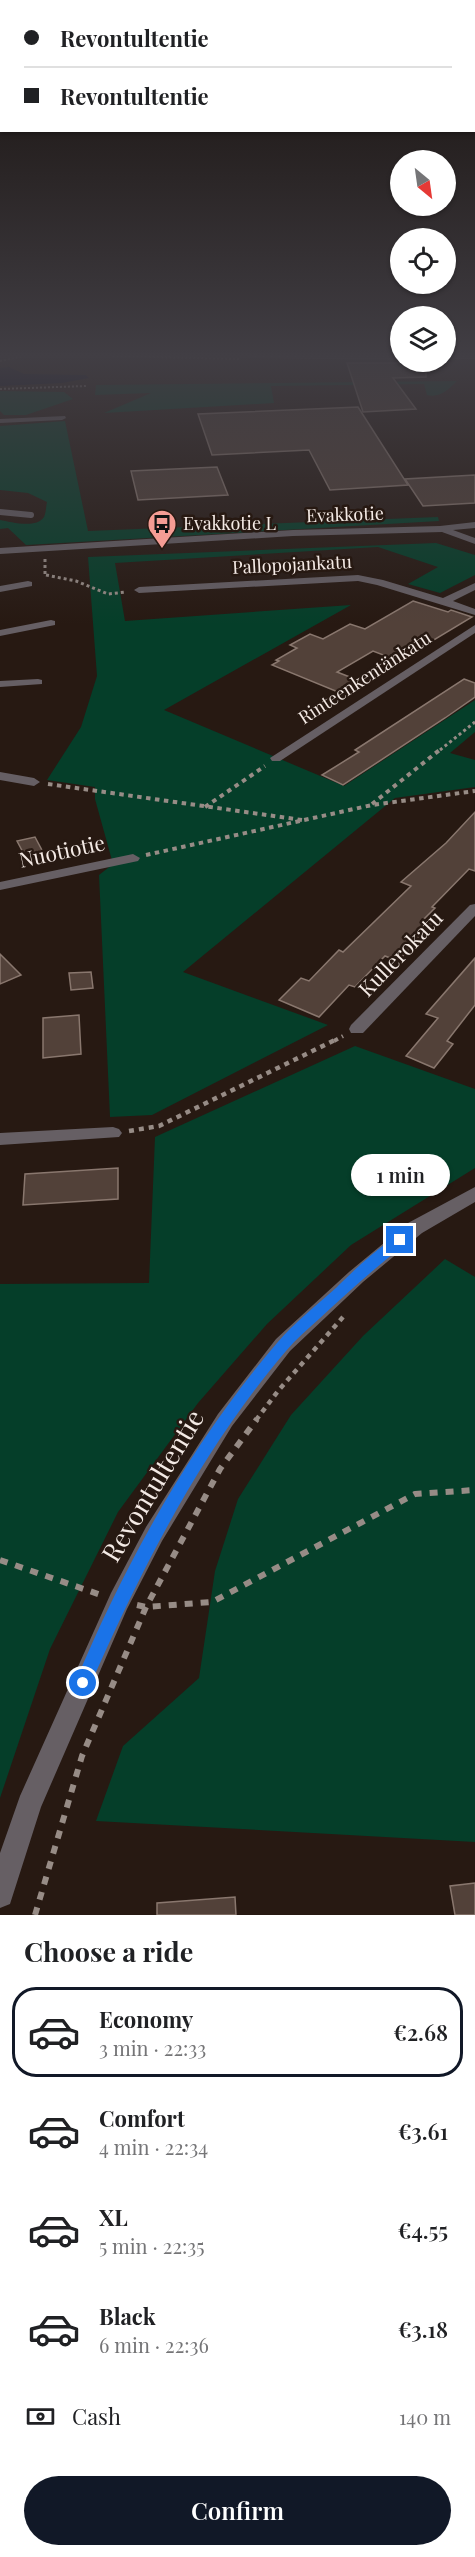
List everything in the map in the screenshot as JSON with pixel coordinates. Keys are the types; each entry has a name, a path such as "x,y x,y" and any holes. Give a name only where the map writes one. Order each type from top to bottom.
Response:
{"street":[{"name":"Evakkotie","path":"0,551 283,534 440,529 475,525"},
{"path":"440,529 475,542"},
{"name":"Pallopojankatu","path":"139,590 358,578 444,602"},
{"path":"0,589 28,584"},
{"path":"444,602 475,586"},
{"path":"444,602 475,612"},
{"path":"0,633 51,624"},
{"name":"Rinteenkentänkatu","path":"276,759 475,628"},
{"path":"0,684 38,682"},
{"path":"0,776 34,782"},
{"name":"Nuotiotie","path":"0,886 133,858"},
{"name":"Kullerokatu","path":"357,1029 475,908"},
{"path":"0,1139 113,1133"},
{"name":"Revontultentie","path":"0,1894 29,1805 119,1601 154,1534 225,1419 283,1345 356,1277 415,1228 475,1194"}],"lane":[{"path":"0,512 31,515"}],"path":[{"path":"45,557 46,575"},
{"path":"28,584 46,575 76,581 108,594 139,590"},
{"path":"372,805 475,722"},
{"path":"205,807 276,759"},
{"path":"34,782 306,820"},
{"path":"133,858 372,805 475,791"},
{"path":"113,1133 159,1126 357,1029"},
{"path":"35,1915 82,1756 146,1607 220,1469 279,1390 345,1314"},
{"path":"0,1560 119,1601 146,1607 212,1602 415,1494 475,1490"}],"green space":[{"path":"0,445 70,445 88,531 438,517 439,521 26,545 8,528 0,529 0,520 23,524 35,523 44,517 47,502 28,493 0,490"},
{"path":"436,543 475,555 475,575 440,593 408,584 438,567 378,547 115,563 125,621 351,605 164,710 344,786 475,700 475,732 450,753 475,760 475,787 395,798 183,972 328,1025 152,1115 110,1117 99,875 113,864 95,799 95,787 47,780 81,727 97,676 88,557"},
{"path":"355,1046 475,1089 475,1168 351,1245 267,1324 198,1403 118,1512 50,1649 0,1798 0,1284 149,1283 155,1137"},
{"path":"445,1259 475,1277 475,1842 96,1821 123,1746 199,1678 215,1571 238,1499 291,1415 363,1336"}],"building":[{"path":"209,445 383,445 408,485 330,490 309,450 212,455"},
{"path":"217,467 228,495 138,500 131,471"},
{"path":"475,475 475,503 423,506 405,479"},
{"path":"413,601 472,617 399,661 373,651 337,672 363,682 345,692 338,692 272,665 279,661 276,660 297,648 290,645 310,634 323,639 350,624 365,629"},
{"path":"464,679 475,683 475,697 445,718 343,785 322,775 359,752 355,750"},
{"path":"475,812 475,871 469,869 432,907 435,908 423,920 433,924 398,961 385,956 355,987 349,985 319,1017 279,1000 301,978 309,981 339,950 343,952 411,886 401,882 446,843"},
{"path":"35,837 44,854 26,858 17,841"},
{"path":"0,954 21,975 0,984"},
{"path":"475,958 475,1005 447,1041 453,1044 434,1068 406,1056 438,1018 426,1014"},
{"path":"91,972 93,988 71,990 69,973"},
{"path":"79,1015 81,1054 43,1058 43,1018"},
{"path":"118,1168 118,1199 23,1205 25,1174"},
{"path":"475,1883 475,1915 455,1915 450,1886"},
{"path":"235,1897 236,1915 157,1915 157,1903"}],"place":[{"name":"Evakkotie L","path":"162,550"}],"route":[{"path":"83,1683 119,1601 154,1534 225,1419 283,1345 356,1277 400,1240"}]}
